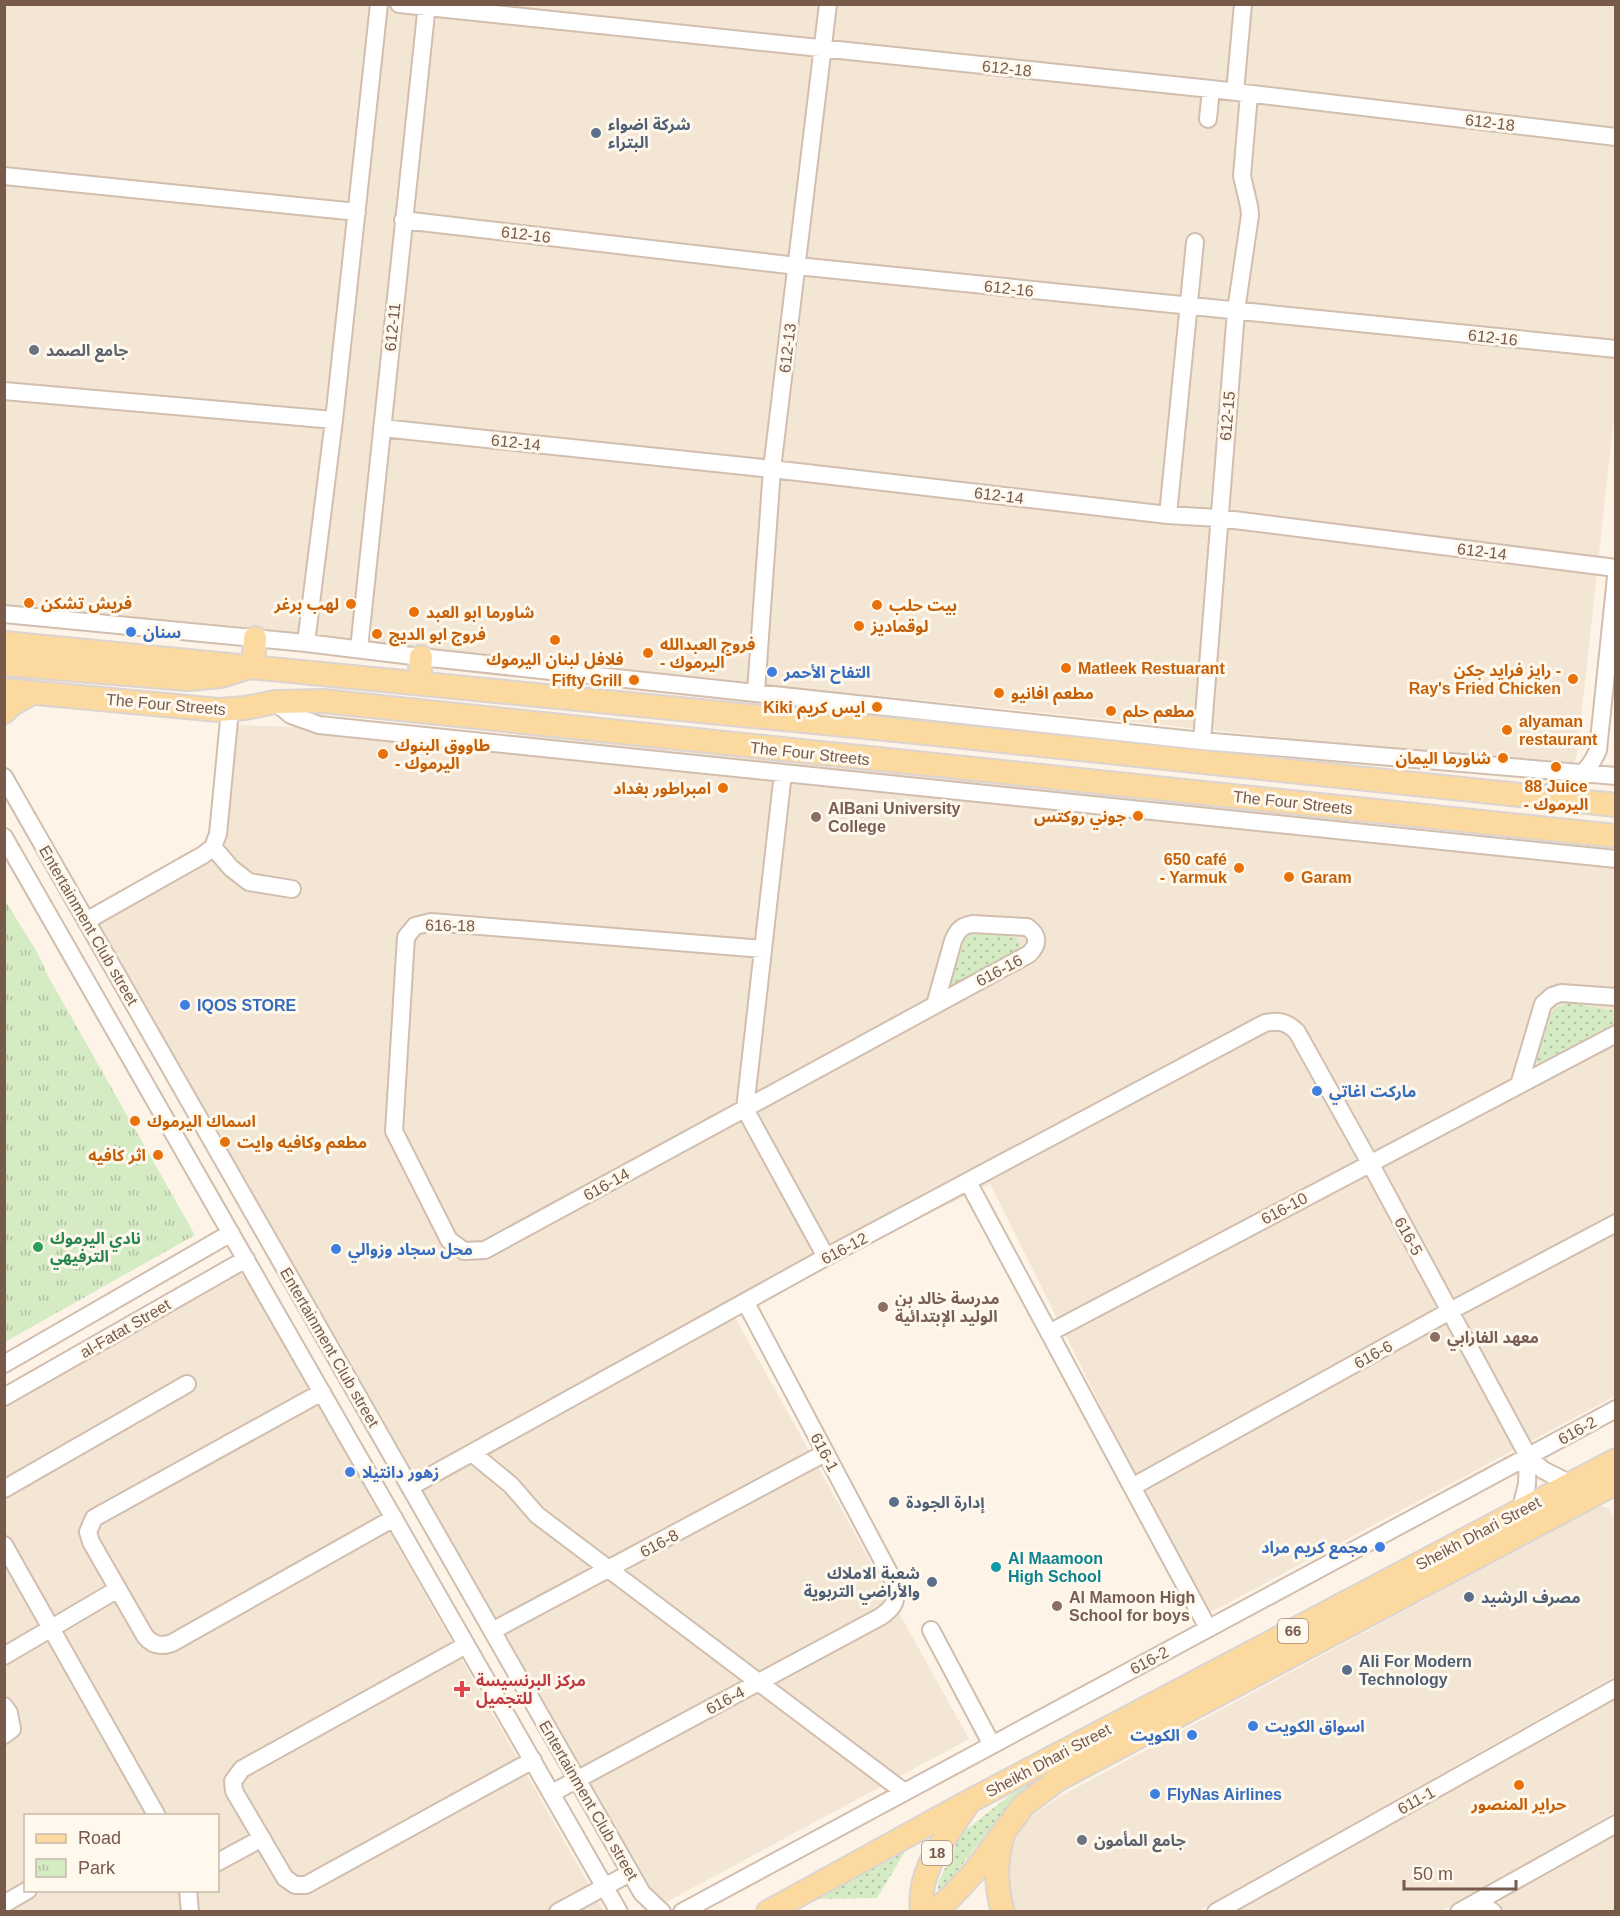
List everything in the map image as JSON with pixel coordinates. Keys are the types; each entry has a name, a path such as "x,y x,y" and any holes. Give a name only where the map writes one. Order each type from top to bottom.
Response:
{"main road":[{"path":"4,664 188,679 220,676 253,666 255,638"},
{"name":"The Four Streets","path":"4,643 926,732 1616,805"},
{"path":"419,682 421,657"},
{"name":"The Four Streets","path":"4,690 230,710 275,702 323,702 1616,836"},
{"path":"4,712 12,704 32,693"},
{"path":"922,765 926,732"},
{"name":"Sheikh Dhari Street","path":"768,1911 970,1801 1616,1460"},
{"name":"Sheikh Dhari Street","path":"932,1911 961,1886 985,1858 1023,1806 1057,1780 1614,1486"},
{"name":"18","path":"922,1911 920,1894 925,1874 970,1801"},
{"path":"1003,1911 999,1895 997,1862 1005,1829"}],"street":[{"path":"306,643 334,420 379,4"},
{"name":"612-18","path":"399,4 1211,89 1616,137"},
{"name":"612-13","path":"756,692 772,469 828,4"},
{"name":"612-15","path":"1202,741 1236,311 1250,215 1250,206 1242,176 1243,4"},
{"name":"612-11","path":"359,649 427,6"},
{"path":"1208,119 1211,89"},
{"path":"4,176 357,212"},
{"name":"612-16","path":"403,220 797,266 1616,349"},
{"path":"1168,514 1196,243"},
{"path":"4,391 334,420"},
{"name":"612-14","path":"382,428 1218,518 1616,568"},
{"path":"1540,797 1577,779 1584,773 1594,758 1600,741 1616,577"},
{"path":"4,614 306,643 1202,741 1616,776"},
{"path":"275,702 291,715 319,725 1616,860"},
{"path":"86,921 203,855 213,847 218,834 230,710"},
{"path":"783,773 745,1108 826,1257"},
{"name":"Entertainment Club street","path":"4,777 630,1873 642,1893 662,1911"},
{"name":"Entertainment Club street","path":"4,837 224,1237 246,1259 619,1911"},
{"path":"213,847 231,868 249,882 292,889"},
{"name":"616-18","path":"464,1251 448,1240 394,1131 406,937 415,926 430,922 763,949"},
{"name":"616-16","path":"745,1108 935,1005 1029,954 1036,947 1037,939 1034,932 1027,927 972,924 964,926 956,933 953,941 935,1005"},
{"path":"1519,1084 1543,1004 1552,996 1561,993 1616,997"},
{"name":"616-12","path":"410,1487 826,1257 1265,1023 1283,1022"},
{"name":"616-5","path":"1283,1022 1297,1032 1528,1456"},
{"name":"616-10","path":"1049,1333 1616,1034"},
{"name":"616-14","path":"464,1251 485,1250 745,1108"},
{"path":"968,1182 1208,1628"},
{"name":"616-6","path":"1132,1487 1450,1311 1616,1223"},
{"path":"224,1237 231,1268"},
{"name":"al-Fatat Street","path":"4,1364 224,1237"},
{"name":"al-Fatat Street","path":"4,1397 246,1259"},
{"name":"616-1","path":"746,1303 894,1582 897,1592 895,1603"},
{"path":"4,1489 187,1384"},
{"path":"322,1392 94,1518 89,1527 89,1537 118,1589 148,1640 157,1645 167,1645 394,1518"},
{"name":"616-2","path":"682,1911 1616,1409"},
{"path":"472,1453 511,1485 537,1515 903,1791"},
{"name":"616-8","path":"492,1631 825,1453"},
{"path":"1528,1456 1552,1476 1571,1484"},
{"path":"1520,1512 1527,1484 1528,1456"},
{"path":"4,1545 156,1814"},
{"path":"424,1569 451,1559"},
{"path":"4,1656 118,1589"},
{"name":"616-4","path":"552,1793 890,1611 895,1603"},
{"path":"931,1630 992,1744"},
{"path":"466,1645 238,1772 233,1781 234,1791 285,1878 295,1885 306,1885 533,1760"},
{"name":"611-1","path":"1216,1911 1616,1688"},
{"path":"4,1706 9,1713 8,1732"},
{"path":"1459,1911 1616,1824"},
{"path":"219,1861 262,1838"},
{"path":"558,1911 630,1873"},
{"path":"4,1904 25,1892"},
{"path":"188,1892 190,1911"},
{"path":"1478,1901 1493,1911"}],"shaded area":[{"path":"5,5 1615,5 1615,408 1577,755 1574,762 1567,767 5,605"},
{"path":"239,725 896,749 1615,863 1615,1396 1213,1611 1206,1611 1200,1605 990,1184 731,1310 969,1739 663,1904 654,1901 91,926 224,853 231,733 233,728"},
{"path":"240,1274 246,1278 604,1911 5,1911 4,1407"},
{"path":"1602,1506 1609,1509 1616,1522 1615,1676 1198,1911 1011,1911 1006,1846 1016,1828 1059,1797"},
{"path":"1615,1695 1615,1812 1442,1911 1223,1912"},
{"path":"1615,1833 1615,1911 1501,1911 1499,1904 1501,1898"}],"green space":[{"name":"نادي اليرموك الترفيهي","path":"4,899 37,952 48,976 195,1235 5,1342"},
{"path":"978,932 1017,938 1020,946 1018,951 953,985 951,979 964,941 968,936"},
{"path":"1568,1003 1612,1010 1615,1019 1613,1024 1539,1063 1537,1056 1551,1014 1556,1008"},
{"path":"1040,1776 1001,1815 938,1893 938,1883 962,1833 1010,1795"},
{"path":"909,1845 877,1898 811,1899"}],"place":[{"name":"شركة اضواء البتراء","path":"596,133"},
{"name":"جامع الصمد","path":"34,350"},
{"name":"فريش تشكن","path":"29,603"},
{"name":"لهب برغر","path":"351,604"},
{"name":"بيت حلب","path":"877,605"},
{"name":"شاورما ابو العبد","path":"414,612"},
{"name":"لوقماديز","path":"859,626"},
{"name":"سنان","path":"131,632"},
{"name":"فروج ابو الديج","path":"377,634"},
{"name":"فلافل لبنان اليرموك","path":"555,640"},
{"name":"فروج العبدالله - اليرموك","path":"648,653"},
{"name":"Matleek Restuarant","path":"1066,668"},
{"name":"التفاح الأحمر","path":"772,672"},
{"name":"رايز فرايد جكن - Ray's Fried Chicken","path":"1573,679"},
{"name":"Fifty Grill","path":"634,680"},
{"name":"مطعم افانيو","path":"999,693"},
{"name":"Kiki ايس كريم","path":"877,707"},
{"name":"مطعم حلم","path":"1111,711"},
{"name":"alyaman restaurant","path":"1507,730"},
{"name":"طاووق البنوك - اليرموك","path":"383,754"},
{"name":"شاورما اليمان","path":"1503,758"},
{"name":"88 Juice - اليرموك","path":"1556,767"},
{"name":"امبراطور بغداد","path":"723,788"},
{"name":"جوني روكتس","path":"1138,816"},
{"name":"AlBani University College","path":"816,817"},
{"name":"650 café - Yarmuk","path":"1239,868"},
{"name":"Garam","path":"1289,877"},
{"name":"IQOS STORE","path":"185,1005"},
{"name":"ماركت اغاتي","path":"1317,1091"},
{"name":"اسماك اليرموك","path":"135,1121"},
{"name":"مطعم وكافيه وايت","path":"225,1142"},
{"name":"اثر كافيه","path":"158,1155"},
{"name":"نادي اليرموك الترفيهي","path":"38,1247"},
{"name":"محل سجاد وزوالي","path":"336,1249"},
{"name":"مدرسة خالد بن الوليد الإبتدائية","path":"883,1307"},
{"name":"معهد الفارابي","path":"1435,1337"},
{"name":"زهور دانتيلا","path":"350,1472"},
{"name":"إدارة الجودة","path":"894,1502"},
{"name":"مجمع كريم مراد","path":"1380,1547"},
{"name":"Al Maamoon High School","path":"996,1567"},
{"name":"شعبة الاملاك والأراضي التربوية","path":"932,1582"},
{"name":"مصرف الرشيد","path":"1469,1597"},
{"name":"Al Mamoon High School for boys","path":"1057,1606"},
{"name":"Ali For Modern Technology","path":"1347,1670"},
{"name":"مركز البرنسيسة للتجميل","path":"462,1689"},
{"name":"اسواق الكويت","path":"1253,1726"},
{"name":"الكويت","path":"1192,1735"},
{"name":"حراير المنصور","path":"1519,1785"},
{"name":"FlyNas Airlines","path":"1155,1794"},
{"name":"جامع المأمون","path":"1082,1840"}]}
